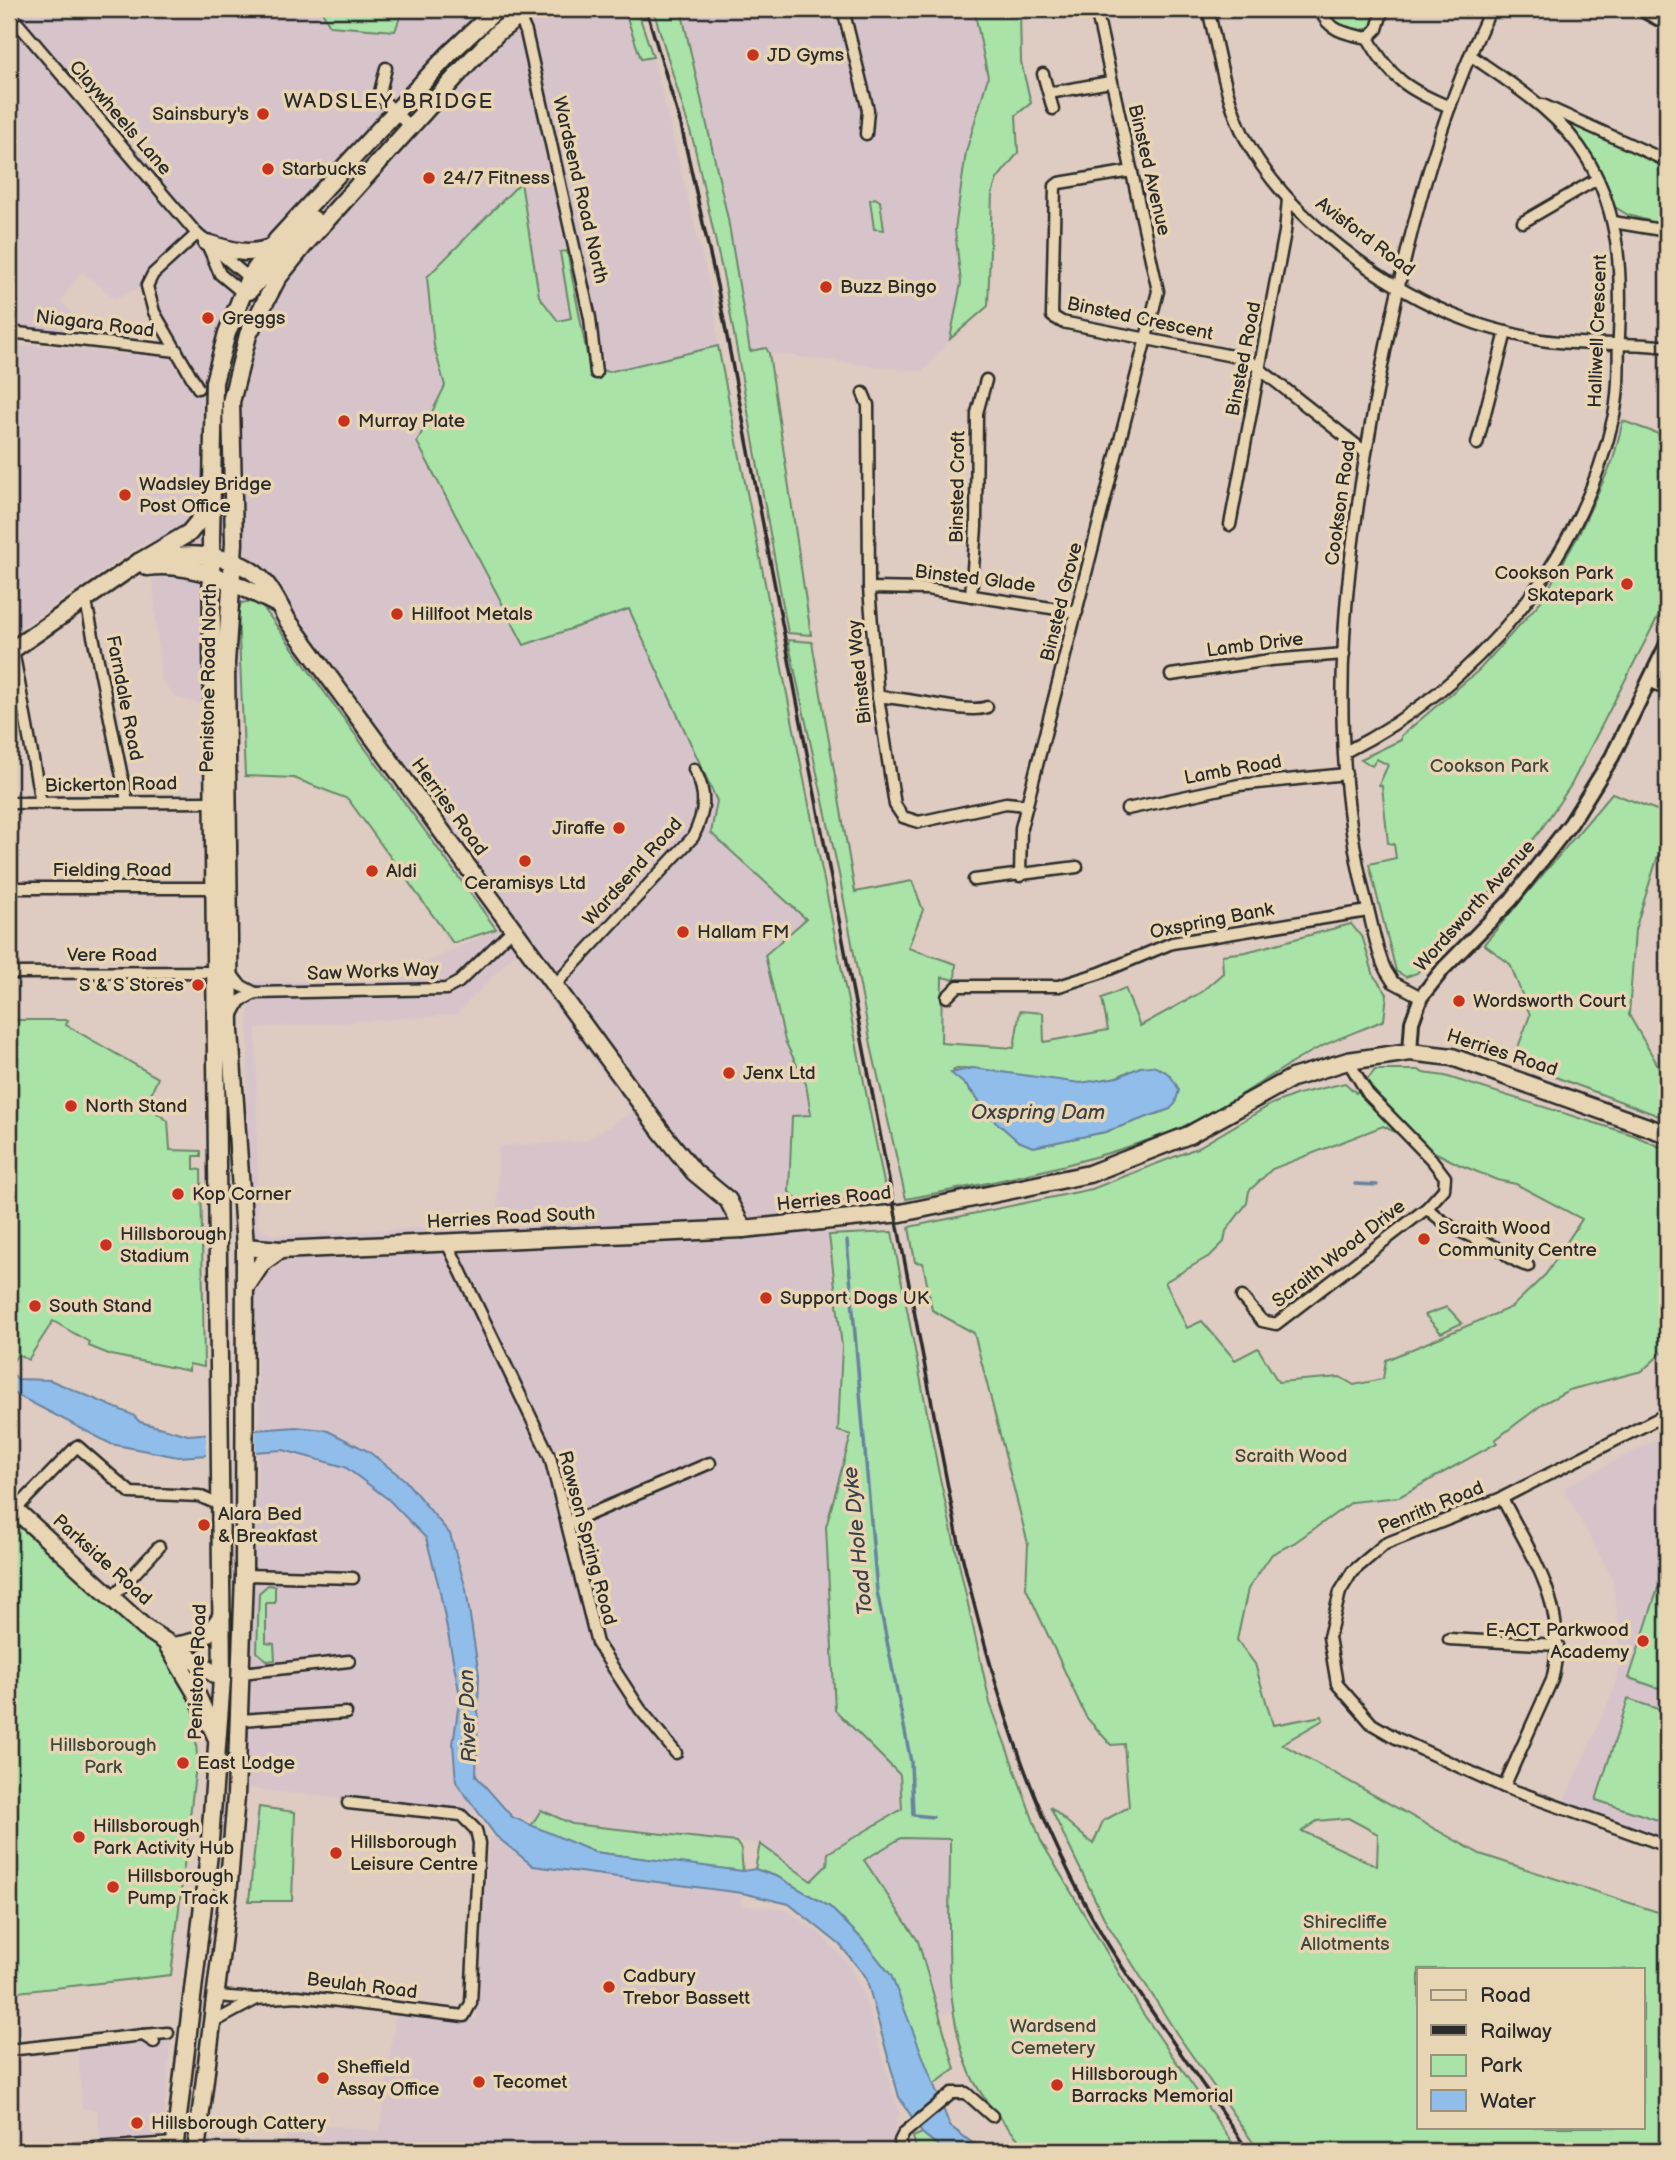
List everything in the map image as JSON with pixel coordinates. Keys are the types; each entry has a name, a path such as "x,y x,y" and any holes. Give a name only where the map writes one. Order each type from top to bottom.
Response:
{"main road":[{"name":"Penistone Road North","path":"244,1575 245,1247 230,1021 215,888 211,557 215,382 224,342 272,247 449,54 497,9"},
{"name":"Penistone Road North","path":"220,1359 218,1285 226,663 233,562 230,402 253,289 288,265 470,61 521,11"},
{"path":"202,239 239,253 257,252 272,247"},
{"path":"11,651 189,533 212,505"},
{"path":"134,567 163,556 211,557 233,562"},
{"name":"Herries Road","path":"233,562 259,577 553,987 668,1140 694,1171 728,1200 743,1229 901,1213 1089,1174 1189,1135 1292,1078 1348,1061 1410,1052 1452,1056 1667,1134"},
{"name":"Herries Road","path":"134,567 161,567 232,580 277,604"},
{"name":"Herries Road South","path":"245,1247 280,1250 743,1229"},
{"path":"218,1285 230,1260 245,1247"},
{"path":"246,1287 262,1264 280,1250"},
{"name":"Penistone Road","path":"175,2147 209,1854 222,1679 220,1359"},
{"name":"Parkside Road","path":"12,1507 111,1599 168,1646 222,1679 241,1700"},
{"path":"196,2151 228,1895 241,1700 244,1575 222,1568"},
{"path":"168,1646 190,1645 199,1641 215,1627 222,1614"},
{"name":"Parkside Road","path":"168,1646 197,1695 217,1739"},
{"path":"189,2022 216,1996"}],"street":[{"path":"843,9 868,110 866,134"},
{"name":"Binsted Avenue","path":"1096,9 1110,82 1158,281 1146,339"},
{"name":"Avisford Road","path":"1208,9 1234,110 1244,134 1288,199 1398,286 1469,322 1506,332 1577,344 1667,347"},
{"path":"1321,9 1324,20 1331,28 1368,38 1394,77 1422,96 1450,107"},
{"path":"1368,38 1377,29 1383,9"},
{"name":"Cookson Road","path":"1422,997 1393,982 1386,971 1368,911 1354,841 1345,752 1344,654 1348,586 1365,452 1398,286 1417,208 1450,107 1491,9"},
{"path":"1641,9 1667,23"},
{"name":"Wardsend Road North","path":"521,11 587,304 596,373"},
{"name":"Claywheels Lane","path":"9,13 202,239 253,289"},
{"name":"Halliwell Crescent","path":"1345,752 1396,723 1469,665 1497,637 1549,568 1577,519 1605,450 1615,411 1621,269 1613,222 1597,178 1569,135 1539,104 1471,55"},
{"path":"386,68 379,96 410,127"},
{"path":"1043,74 1053,109"},
{"path":"1049,93 1110,82"},
{"name":"Halliwell Crescent","path":"1539,104 1667,161"},
{"name":"Binsted Crescent","path":"1132,172 1059,183 1055,186 1050,309 1052,316 1062,322 1247,359 1365,452"},
{"path":"1522,222 1597,178"},
{"name":"Binsted Road","path":"1230,525 1288,199"},
{"path":"1613,222 1667,231"},
{"path":"198,388 154,312 147,286 153,274 202,239"},
{"name":"Claywheels Lane","path":"202,239 220,274 253,289"},
{"name":"Niagara Road","path":"9,332 177,351"},
{"path":"1477,444 1506,332"},
{"name":"Binsted Grove","path":"1020,876 1021,828 1146,339"},
{"name":"Binsted Croft","path":"971,596 976,527 977,413 986,380"},
{"name":"Binsted Way","path":"863,393 868,405 869,588 878,696 895,805 903,817 919,822 1006,803 1027,804"},
{"name":"Binsted Glade","path":"869,588 927,589 1077,612"},
{"name":"Farndale Road","path":"86,601 127,801"},
{"name":"Wordsworth Avenue","path":"1410,1052 1412,1022 1422,997 1444,968 1511,900 1571,824 1612,757 1667,644"},
{"path":"11,651 41,803"},
{"name":"Lamb Drive","path":"1171,675 1270,660 1344,654"},
{"path":"1650,680 1667,688"},
{"path":"878,696 905,697 975,710 987,707"},
{"name":"Wardsend Road","path":"553,987 693,837 704,814 704,797 694,769"},
{"name":"Lamb Road","path":"1128,809 1239,785 1346,774"},
{"name":"Bickerton Road","path":"9,803 214,802"},
{"path":"974,880 1077,867"},
{"name":"Fielding Road","path":"9,888 215,888"},
{"name":"Oxspring Bank","path":"947,998 950,991 967,985 1059,986 1101,973 1172,943 1368,911"},
{"name":"Saw Works Way","path":"255,993 446,989 459,982 512,930"},
{"path":"223,972 255,993"},
{"name":"Vere Road","path":"9,973 223,972"},
{"path":"230,1021 240,1002 255,993"},
{"name":"Scraith Wood Drive","path":"1242,1297 1262,1321 1276,1325 1427,1208 1444,1189 1445,1177 1432,1160 1373,1100 1348,1061"},
{"name":"Scraith Wood Drive","path":"1427,1208 1453,1231 1499,1249 1510,1261 1528,1266"},
{"name":"Rawson Spring Road","path":"447,1242 550,1457 597,1643 640,1709 676,1753"},
{"name":"Penrith Road","path":"1667,1413 1502,1498 1406,1535 1368,1556 1352,1572 1340,1591 1329,1637 1337,1684 1372,1724 1396,1738 1504,1787 1667,1846"},
{"path":"12,1507 77,1446 131,1493 199,1496 222,1506"},
{"path":"567,1524 710,1462"},
{"path":"1502,1498 1552,1600 1558,1621 1558,1645 1552,1680 1504,1787"},
{"path":"111,1599 159,1547"},
{"path":"244,1575 353,1578"},
{"path":"1450,1639 1558,1645"},
{"path":"242,1673 349,1661"},
{"path":"240,1720 346,1713"},
{"name":"Beulah Road","path":"216,1996 256,1999 297,1996 464,2016 471,2003 479,1843 476,1830 461,1815 348,1803"},
{"name":"Beulah Road","path":"212,2024 256,1999"},
{"path":"9,2050 168,2033"},
{"path":"143,2035 154,2042"},
{"path":"902,2151 900,2141 908,2129 951,2093 962,2092 992,2116"},
{"path":"49,2151 175,2147"}],"shaded area":[{"path":"9,9 321,9 331,26 394,31 403,9 637,9 653,57 714,304 718,346 607,372 588,365 567,251 560,253 571,318 558,321 539,296 521,183 432,321 434,346 445,386 417,442 524,645 629,609 717,801 711,833 806,919 785,1041 806,1084 811,1115 792,1117 789,1192 829,1235 842,1347 838,1431 851,1435 826,1527 835,1709 900,1775 902,1810 828,1853 827,1865 811,1882 759,1844 243,1788 260,1420 247,1122 249,982 391,980 496,929 266,611 255,601 238,613 240,707 205,705 175,697 161,679 149,539 9,636 9,346 56,346 121,354 175,347 165,331 153,283 115,298 82,272 60,301 74,315 62,335 9,327","holes":["516,953 632,1112 585,1141 498,1146 497,1224 273,1235 258,1226 256,1028 455,1015"]},
{"path":"681,9 974,9 988,77 966,152 955,230 961,283 950,339 923,372 769,353 766,348 750,351 728,219"},
{"name":"E-ACT Parkwood Academy","path":"1667,1434 1667,1840 1640,1834 1562,1806 1616,1685 1620,1634 1612,1578 1563,1488"},
{"path":"496,1836 533,1866 742,1893 741,1905 784,1909 818,1932 847,1962 863,1992 899,2112 893,2140 896,2151 284,2151 288,2121 380,2131 396,2011 477,2019 489,1838"},
{"path":"901,1838 951,1839 952,2010 941,2015 933,1985 864,1859"},
{"path":"171,2034 161,2151 79,2151 101,2150 97,2110 82,2108 77,2041"}],"green space":[{"path":"321,9 403,9 395,31 330,26"},
{"path":"624,9 637,9 653,57 641,59"},
{"path":"653,9 681,9 728,219 750,351 766,348 769,353 811,635 788,633 724,279 694,144"},
{"path":"974,9 1020,9 1021,62 1031,103 1016,115 1018,153 997,179 992,194 988,306 950,339 961,283 955,230 966,152 988,77"},
{"path":"1324,9 1378,9 1373,27 1357,31 1331,24"},
{"path":"1562,118 1667,166 1667,226 1628,215 1615,207 1595,162"},
{"path":"521,182 539,296 558,321 571,318 560,252 567,251 589,365 608,372 718,346 884,1183 883,1200 800,1202 789,1192 792,1116 811,1115 806,1084 785,1041 765,955 806,919 711,833 717,801 629,609 524,645 417,442 445,386 434,346 427,277"},
{"path":"875,198 880,201 884,230 874,229 870,200"},
{"name":"Cookson Park","path":"1623,421 1667,437 1667,599 1571,785 1540,831 1491,892 1417,973 1406,977 1396,971 1369,864 1396,858 1394,844 1388,843 1382,786 1379,785 1388,765 1377,759 1372,766 1361,759 1401,740 1401,736 1479,670 1542,600 1578,536 1613,460"},
{"path":"255,601 265,610 496,929 453,943 348,799 294,778 245,776 238,613 241,603"},
{"path":"788,640 812,642 855,892 912,881 923,910 908,948 956,964 955,980 942,977 941,1043 1014,1048 1020,1011 1043,1013 1044,1042 1108,1030 1102,998 1125,988 1140,1026 1200,993 1223,973 1222,955 1246,952 1351,924 1363,939 1374,976 1387,994 1384,1020 1320,1047 1209,1114 1141,1143 1008,1179 906,1199 872,1050 839,874","holes":["953,1070 983,1070 1068,1083 1110,1079 1129,1071 1170,1109 1105,1132 1033,1147 1018,1141 995,1121"]},
{"path":"1612,793 1667,814 1667,826 1635,930 1629,1015 1667,1081 1667,1119 1513,1061 1530,1015 1510,964 1484,944"},
{"name":"Hillsborough Stadium","path":"9,1020 68,1020 66,1025 158,1078 146,1105 168,1121 170,1150 201,1151 201,1156 194,1156 194,1169 201,1170 204,1367 189,1364 189,1371 111,1355 89,1346 89,1342 53,1321 28,1360 18,1354 11,1364 9,1363"},
{"path":"1375,1070 1419,1070 1633,1135 1667,1150 1667,1348 1642,1371 1569,1390 1544,1403 1495,1440 1497,1443 1399,1497 1352,1502 1294,1543 1272,1554 1248,1589 1237,1640 1255,1664 1273,1725 1322,1716 1323,1720 1282,1744 1480,1854 1667,1915 1667,2151 1259,2151 1177,2034 1106,1922 1050,1807 1093,1844 1103,1821 1129,1807 1124,1744 1111,1745 1086,1717 1026,1588 1028,1544 974,1333 932,1310 923,1263 915,1262 909,1227 1092,1189 1197,1148 1272,1104 1298,1094 1345,1083 1356,1093","holes":["1383,1126 1458,1164 1497,1180 1516,1184 1582,1219 1546,1274 1512,1307 1386,1360 1383,1379 1354,1385 1340,1377 1278,1382 1258,1348 1235,1360 1202,1321 1187,1328 1165,1282 1211,1255 1224,1242 1226,1231 1247,1203 1249,1191 1272,1169","1348,1818 1378,1834 1377,1866 1302,1831 1317,1821"]},
{"name":"Wardsend Cemetery","path":"892,1232 939,1474 990,1703 1041,1841 1142,2012 1238,2151 1018,2151 1028,2150 981,2094 970,2073 954,2017 949,1957 950,1839 901,1838 864,1860 918,1941 955,2069 933,2085 891,1976 861,1938 830,1907 778,1877 755,1869 760,1844 811,1881 827,1865 828,1853 902,1809 900,1775 835,1710 826,1527 851,1435 838,1431 842,1347 829,1235"},
{"path":"1447,1307 1462,1323 1441,1333 1425,1315"},
{"name":"Hillsborough Park","path":"9,1518 192,1672 197,1757 171,1975 9,1993"},
{"path":"268,1585 275,1586 275,1603 266,1603 266,1643 274,1644 275,1660 268,1661 257,1652 259,1593"},
{"path":"1658,1588 1667,1591 1667,1691 1629,1678"},
{"path":"1628,1699 1667,1712 1667,1823 1596,1800"},
{"path":"259,1807 295,1812 292,1901 249,1901"},
{"path":"541,1810 572,1824 736,1842 741,1849 743,1872 594,1852 531,1826"},
{"path":"922,2133 945,2151 917,2151 913,2137"}],"water":[{"name":"Oxspring Dam","path":"1152,1066 1168,1074 1179,1090 1175,1104 1170,1109 1105,1132 1033,1147 1018,1141 995,1121 969,1088 951,1073 973,1068 1080,1083 1118,1077 1140,1067"},
{"name":"River Don","path":"9,1368 17,1379 50,1380 133,1415 140,1422 188,1435 296,1427 326,1430 368,1451 405,1480 450,1534 466,1589 479,1675 476,1776 512,1817 594,1852 743,1871 755,1869 778,1877 830,1907 861,1938 891,1975 950,2126 983,2151 945,2151 922,2133 899,2097 866,1977 840,1945 789,1904 742,1893 533,1866 496,1836 456,1782 453,1744 460,1696 439,1587 426,1538 388,1499 345,1467 283,1450 178,1457 111,1444 9,1391"}],"pier":[{"path":"256,1425 256,1455 206,1458 206,1430"}],"waterway":[{"path":"1355,1184 1377,1185"},
{"name":"Toad Hole Dyke","path":"847,1241 877,1591 911,1762 913,1815 933,1817"}],"railway":[{"path":"646,9 681,125 718,290 957,1534 983,1640 1032,1790 1076,1887 1120,1964 1248,2151"}],"place":[{"name":"JD Gyms","path":"753,55"},
{"name":"Sainsbury's","path":"263,114"},
{"name":"Starbucks","path":"268,169"},
{"name":"24/7 Fitness","path":"429,178"},
{"name":"Buzz Bingo","path":"826,287"},
{"name":"Greggs","path":"208,318"},
{"name":"Murray Plate","path":"344,421"},
{"name":"Wadsley Bridge Post Office","path":"125,495"},
{"name":"Cookson Park Skatepark","path":"1627,584"},
{"name":"Hillfoot Metals","path":"397,614"},
{"name":"Jiraffe","path":"619,828"},
{"name":"Ceramisys Ltd","path":"525,861"},
{"name":"Aldi","path":"372,871"},
{"name":"Hallam FM","path":"683,932"},
{"name":"S & S Stores","path":"198,985"},
{"name":"Wordsworth Court","path":"1459,1001"},
{"name":"Jenx Ltd","path":"729,1073"},
{"name":"North Stand","path":"71,1106"},
{"name":"Kop Corner","path":"178,1194"},
{"name":"Scraith Wood Community Centre","path":"1424,1239"},
{"name":"Hillsborough Stadium","path":"106,1245"},
{"name":"Support Dogs UK","path":"766,1298"},
{"name":"South Stand","path":"35,1306"},
{"name":"Alara Bed & Breakfast","path":"204,1525"},
{"name":"E-ACT Parkwood Academy","path":"1643,1641"},
{"name":"East Lodge","path":"183,1763"},
{"name":"Hillsborough Park Activity Hub","path":"79,1837"},
{"name":"Hillsborough Leisure Centre","path":"336,1853"},
{"name":"Hillsborough Pump Track","path":"113,1887"},
{"name":"Cadbury Trebor Bassett","path":"609,1987"},
{"name":"Sheffield Assay Office","path":"323,2078"},
{"name":"Tecomet","path":"479,2082"},
{"name":"Hillsborough Barracks Memorial","path":"1057,2085"},
{"name":"Hillsborough Cattery","path":"137,2123"}],"district":[{"name":"WADSLEY BRIDGE","path":"389,101"}],"park label":[{"name":"Scraith Wood","path":"1291,1456"},
{"name":"Shirecliffe Allotments","path":"1345,1933"}]}
